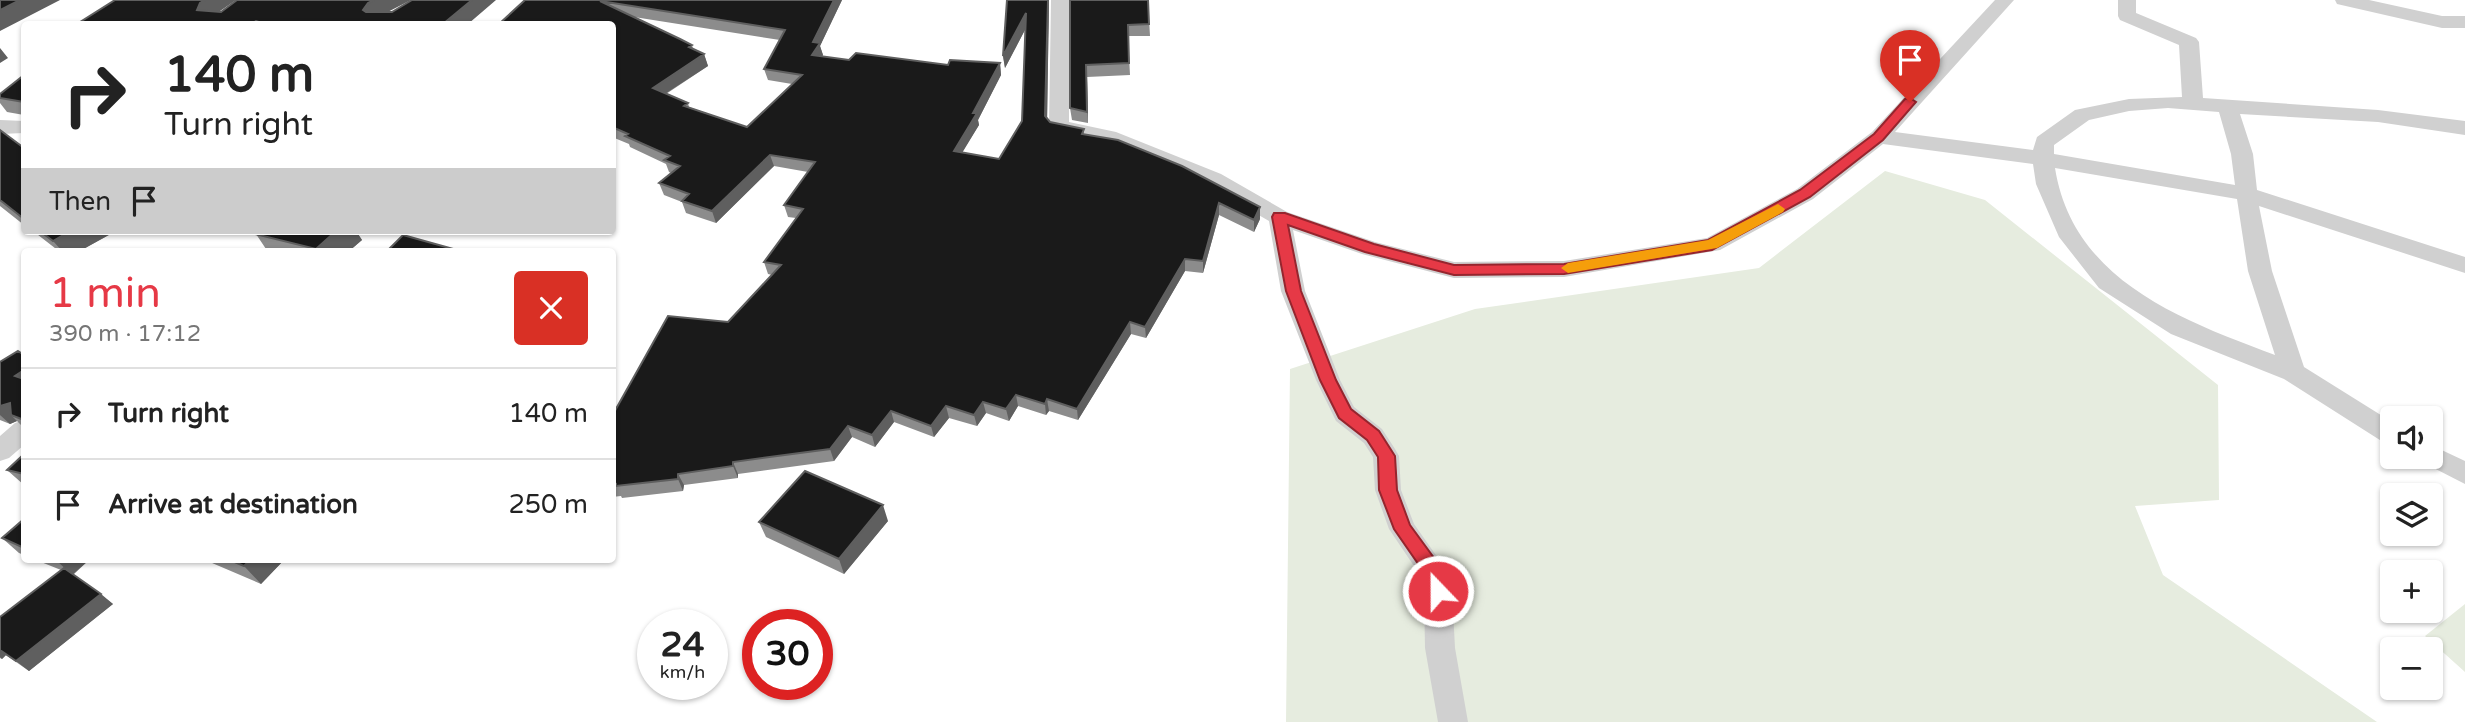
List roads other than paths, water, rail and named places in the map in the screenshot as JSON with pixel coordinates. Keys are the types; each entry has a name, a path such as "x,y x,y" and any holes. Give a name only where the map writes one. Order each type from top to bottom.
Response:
{"street":[{"path":"1060,0 1059,127 1122,142 1213,179 1279,217 1370,248 1454,270 1564,269 1712,245 1805,194 1879,137 2005,0"},
{"path":"2127,0 2127,16 2189,42 2193,104"},
{"path":"2344,0 2442,22 2465,22"},
{"path":"2380,427 2293,372 2179,328 2107,282 2070,237 2047,184 2042,158 2044,142 2082,115 2129,105 2168,102 2378,116 2465,128"},
{"path":"2228,107 2242,154 2252,235 2260,271 2293,372"},
{"path":"0,127 21,127"},
{"path":"1879,137 2042,158 2247,194 2465,265"},
{"path":"1279,217 1293,291 1328,380 1345,414 1373,436 1387,456 1388,490 1403,529 1431,568 1438,591 1440,648 1453,722"},
{"path":"0,451 21,433"},
{"path":"2443,462 2465,474"}]}
